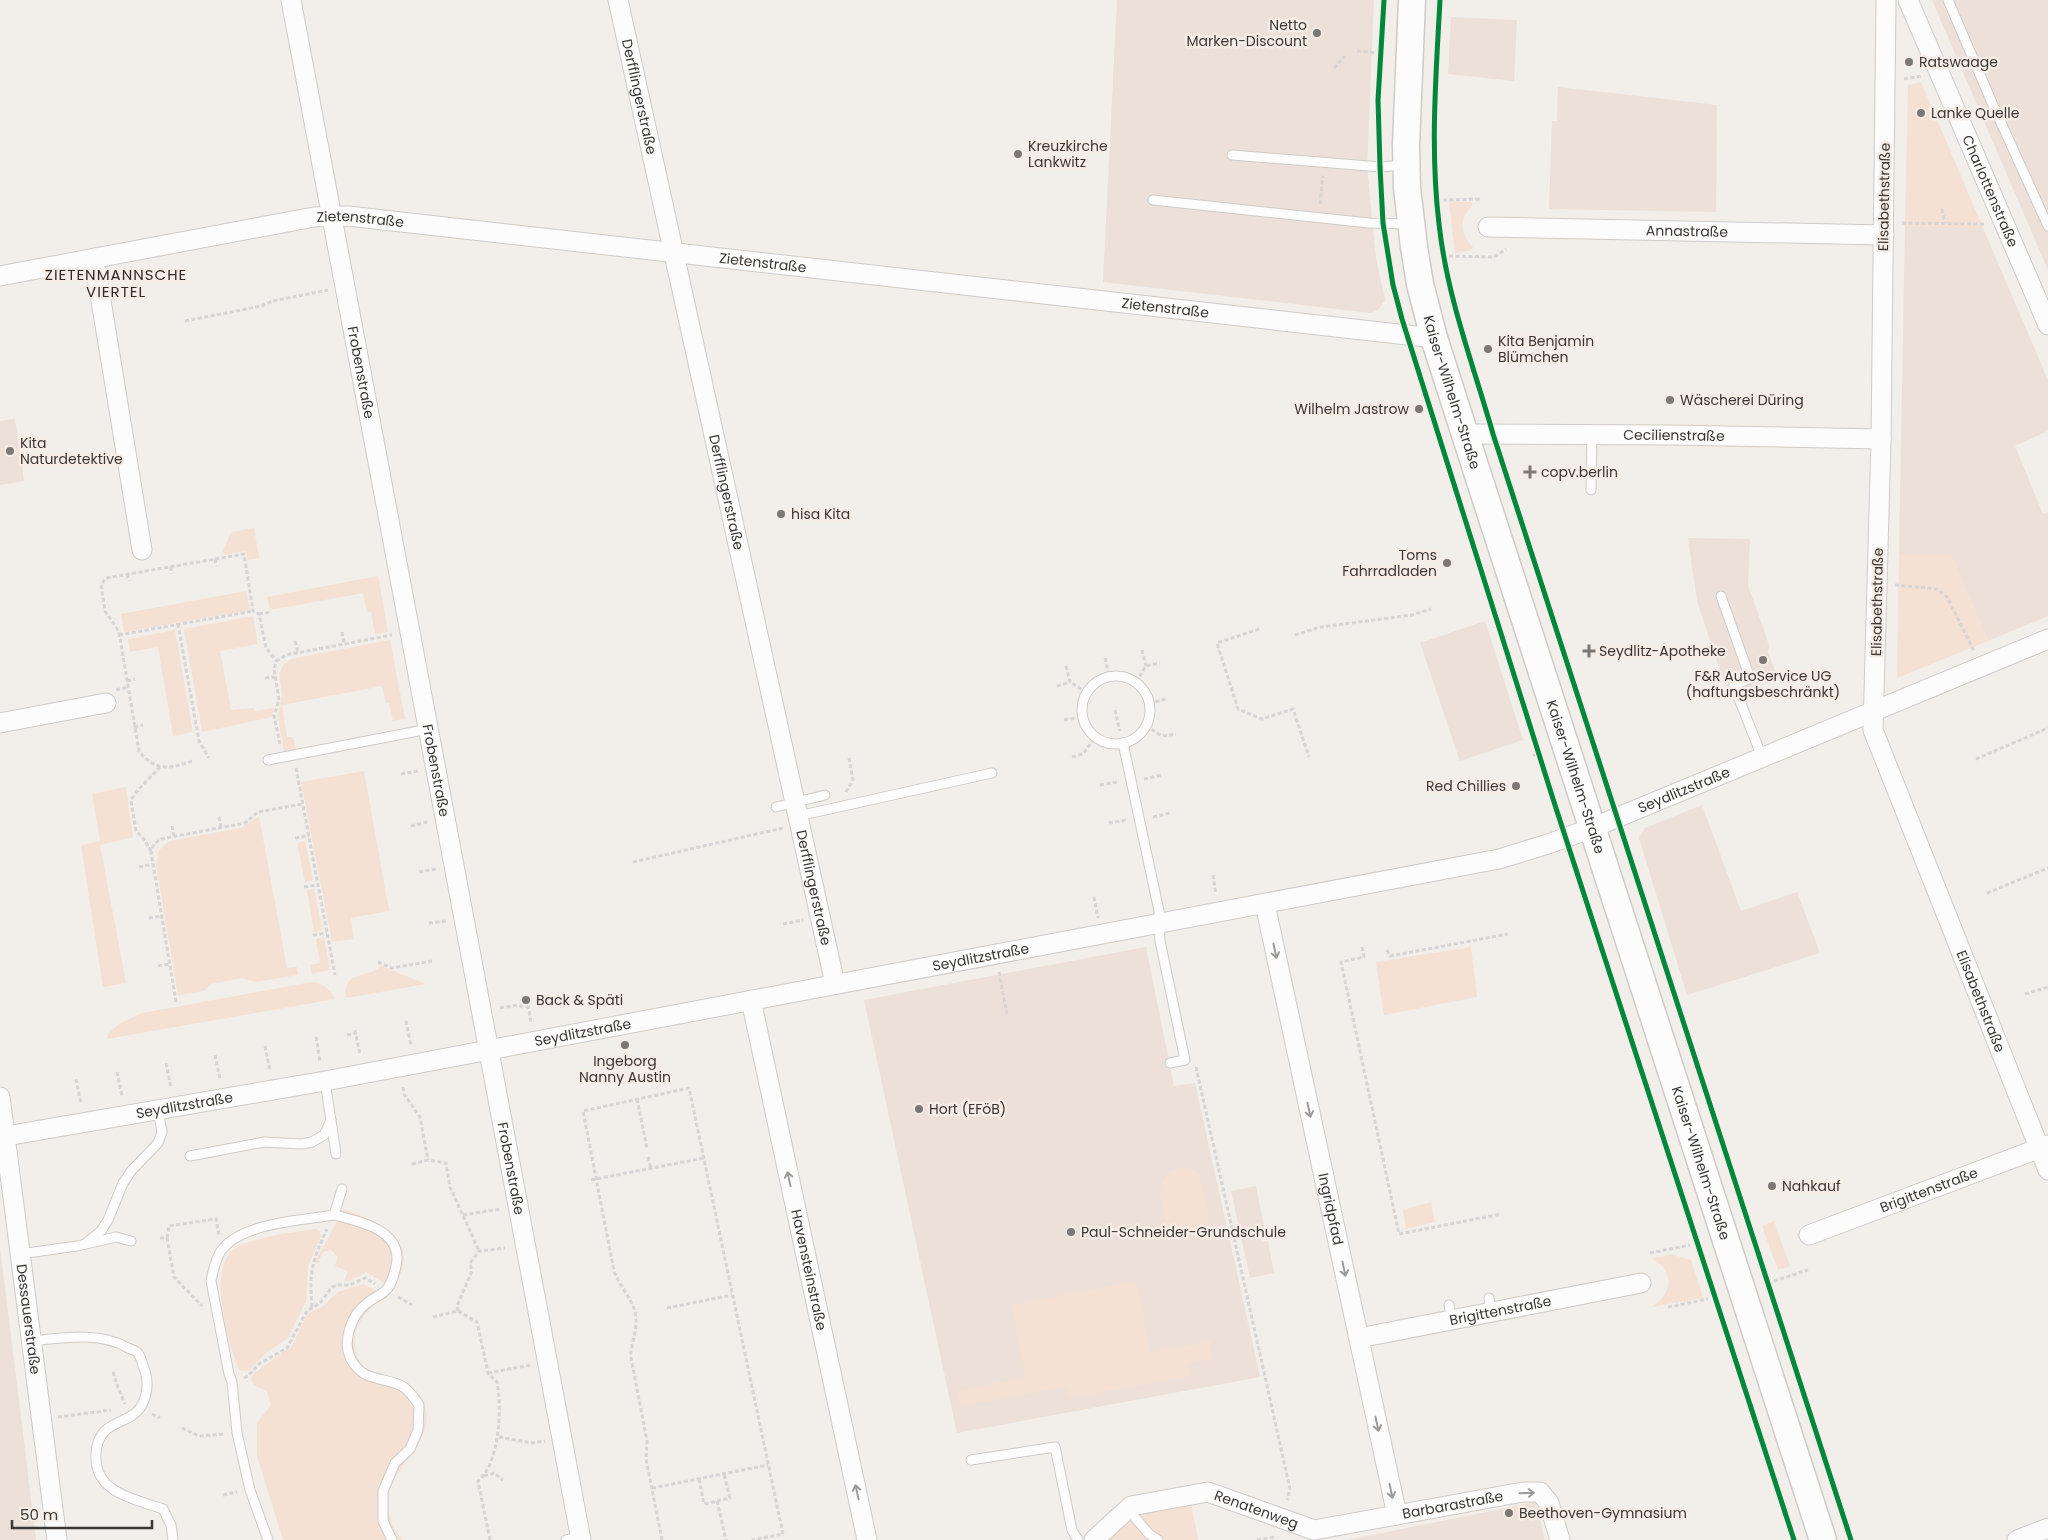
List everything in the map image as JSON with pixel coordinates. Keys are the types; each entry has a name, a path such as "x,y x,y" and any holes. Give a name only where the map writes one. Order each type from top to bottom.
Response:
{"main road":[{"name":"Kaiser-Wilhelm-Straße","path":"1412,0 1406,119 1406,164 1411,224 1420,284 1434,338 1822,1540"}],"street":[{"name":"Frobenstraße","path":"291,0 490,1050 576,1539"},
{"name":"Derfflingerstraße","path":"618,0 674,252 792,815 835,984"},
{"name":"Elisabethstraße","path":"1886,0 1881,439 1873,730 2044,1147 2048,1170"},
{"name":"Charlottenstraße","path":"1908,0 2048,325"},
{"name":"Zietenstraße","path":"0,276 331,216 674,252 1434,338"},
{"name":"Annastraße","path":"1488,227 1884,235"},
{"path":"94,258 142,550"},
{"name":"Cecilienstraße","path":"1465,434 1592,434 1881,439"},
{"name":"Seydlitzstraße","path":"3,1136 324,1081 1498,859 1592,828 2048,639"},
{"path":"0,723 106,703"},
{"name":"Ingridpfad","path":"1265,904 1397,1515"},
{"name":"Havensteinstraße","path":"751,1000 867,1540"},
{"name":"Dessauerstraße","path":"0,1097 3,1136 57,1540"},
{"name":"Brigittenstraße","path":"1809,1235 2044,1147"},
{"name":"Brigittenstraße","path":"1358,1338 1451,1312 1641,1283"},
{"name":"Renatenweg","path":"1127,1507 1212,1492 1314,1535"},
{"name":"Barbarastraße","path":"1314,1535 1397,1515 1523,1492 1540,1492 1549,1503 1560,1540"},
{"path":"1094,1540 1127,1507"},
{"path":"2017,1540 2048,1528"}],"lane":[{"path":"1948,0 2048,226"},
{"path":"1232,155 1381,167 1406,164"},
{"path":"1153,200 1369,223 1411,224"},
{"path":"1591,490 1592,434"},
{"path":"1721,596 1750,678 1734,686 1762,758"},
{"path":"1109,676 1122,676 1136,682 1146,694 1149,703 1150,715 1146,726 1133,740 1123,744 1112,744 1094,737 1085,726 1082,717 1082,705 1086,692 1092,685 1109,676"},
{"path":"268,760 429,729"},
{"path":"1123,744 1159,911 1160,941 1185,1060 1170,1063"},
{"path":"776,807 792,815 992,773"},
{"path":"792,815 825,795"},
{"path":"324,1081 336,1154"},
{"path":"85,1244 101,1231 108,1220 123,1183 132,1170 158,1143 162,1132 158,1110"},
{"path":"190,1156 264,1142 302,1144 312,1142 324,1135 331,1120"},
{"path":"334,1215 342,1189"},
{"path":"268,1540 250,1490 237,1433 232,1382 211,1281 214,1267 222,1250 237,1238 256,1228 334,1215 360,1220 385,1234 395,1246 398,1260 391,1282 386,1290 360,1309 351,1326 346,1344 352,1360 362,1373 404,1387 420,1405 418,1430 410,1449 395,1463 383,1491 383,1521 392,1540"},
{"path":"20,1254 116,1237 131,1241"},
{"path":"31,1341 101,1338 118,1342 138,1354 146,1375 146,1394 140,1408 131,1416 106,1430 96,1443 96,1460 101,1477 111,1489 128,1498 163,1510 171,1525 173,1540"},
{"path":"971,1460 1055,1447 1072,1530 1078,1540"},
{"path":"1127,1507 1149,1534 1158,1540"}],"path":[{"path":"1357,51 1378,54 1381,46"},
{"path":"1334,68 1345,56"},
{"path":"1904,79 1923,76"},
{"path":"1318,218 1324,162"},
{"path":"1436,194 1437,202"},
{"path":"1444,200 1481,199"},
{"path":"1942,209 1945,224"},
{"path":"1901,223 1985,224"},
{"path":"1446,264 1446,256 1494,256 1506,249"},
{"path":"185,321 261,306 273,300 328,290"},
{"path":"192,761 173,768 160,767 147,762 139,751 119,635 105,611 101,586 106,578 244,554 253,611"},
{"path":"215,559 216,566"},
{"path":"171,567 171,574"},
{"path":"127,574 128,581"},
{"path":"1894,584 1937,589 1947,597 1974,651"},
{"path":"1295,635 1320,627 1412,615 1431,609"},
{"path":"119,635 253,611 259,614 271,612"},
{"path":"259,614 266,648 277,661"},
{"path":"178,624 199,741 209,758"},
{"path":"1259,629 1218,643 1238,709 1262,719 1293,709 1309,757"},
{"path":"342,632 344,644"},
{"path":"282,758 274,716 278,700 274,668 277,661 286,655 393,635"},
{"path":"295,640 298,653"},
{"path":"1142,650 1146,666"},
{"path":"1105,658 1109,676"},
{"path":"1136,682 1146,666 1160,663"},
{"path":"1066,666 1070,682 1086,692"},
{"path":"265,678 275,677"},
{"path":"127,681 135,679"},
{"path":"1057,686 1070,682"},
{"path":"1149,703 1168,699"},
{"path":"1115,710 1123,744"},
{"path":"1064,720 1082,717"},
{"path":"134,726 143,725"},
{"path":"1146,726 1162,736 1176,734"},
{"path":"1976,759 2048,728"},
{"path":"1072,757 1083,754 1094,737"},
{"path":"1537,756 1538,748"},
{"path":"294,756 335,975"},
{"path":"825,795 829,797 844,794 853,780 849,758"},
{"path":"152,850 148,848 146,841 136,831 131,800 160,767"},
{"path":"401,774 418,771"},
{"path":"1132,782 1162,775"},
{"path":"176,1002 153,864 152,850 154,844 161,839 174,836 245,823 258,812 303,804"},
{"path":"1140,820 1170,813"},
{"path":"633,862 792,815"},
{"path":"219,817 221,827"},
{"path":"410,826 428,822"},
{"path":"172,826 174,836"},
{"path":"295,838 309,836"},
{"path":"139,867 153,864"},
{"path":"1987,893 2048,868"},
{"path":"419,872 437,869"},
{"path":"1213,875 1216,889"},
{"path":"304,887 318,885"},
{"path":"1094,897 1097,912"},
{"path":"149,918 162,916"},
{"path":"429,924 447,920"},
{"path":"783,924 799,921"},
{"path":"313,935 327,933"},
{"path":"1387,950 1390,956 1508,934"},
{"path":"1362,947 1364,957 1341,962 1399,1234 1502,1214"},
{"path":"378,962 392,968 432,961"},
{"path":"158,966 170,964"},
{"path":"999,972 1007,1014"},
{"path":"2026,994 2048,987"},
{"path":"500,1008 519,1004 522,1007 528,1005 530,1019"},
{"path":"406,1021 411,1046"},
{"path":"347,1035 355,1032 360,1055"},
{"path":"316,1037 320,1062"},
{"path":"265,1046 270,1070"},
{"path":"215,1055 220,1079"},
{"path":"1185,1060 1194,1059 1290,1489 1286,1504"},
{"path":"166,1064 171,1088"},
{"path":"117,1072 122,1096"},
{"path":"76,1079 80,1104"},
{"path":"403,1087 404,1094 420,1117 428,1160"},
{"path":"662,1540 646,1459 647,1441 630,1358 630,1350 637,1323 628,1294 617,1279 614,1271 583,1111 689,1088 782,1534 752,1540"},
{"path":"637,1099 647,1148"},
{"path":"648,1157 651,1168"},
{"path":"591,1180 704,1158"},
{"path":"412,1164 428,1160 446,1163 450,1187 479,1251"},
{"path":"463,1215 502,1209"},
{"path":"312,1307 310,1279 312,1263 334,1215"},
{"path":"218,1316 211,1317 174,1277 167,1238 169,1226 216,1219 222,1250"},
{"path":"160,1238 167,1238"},
{"path":"1650,1253 1690,1245"},
{"path":"458,1311 458,1306 472,1271 470,1263 479,1251 505,1248"},
{"path":"1774,1281 1808,1270"},
{"path":"232,1382 248,1376 259,1364 287,1348 307,1311 320,1303 332,1287 338,1284 349,1285 365,1278 412,1306"},
{"path":"667,1308 732,1295"},
{"path":"1668,1307 1708,1299"},
{"path":"433,1317 458,1311 477,1322 488,1373 497,1382 499,1437 484,1476"},
{"path":"488,1373 532,1365"},
{"path":"113,1372 126,1404"},
{"path":"182,1428 199,1436 237,1433"},
{"path":"499,1437 531,1444 546,1440"},
{"path":"652,1488 768,1465"},
{"path":"490,1540 478,1481 484,1476 494,1473 503,1480"},
{"path":"699,1479 704,1504 730,1498 724,1474"},
{"path":"717,1501 726,1540"},
{"path":"1257,1540 1280,1536"}],"shaded area":[{"path":"1117,0 1374,0 1367,167 1376,258 1385,300 1378,310 1371,313 1103,282"},
{"path":"1932,0 2048,0 2048,270"},
{"path":"1451,17 1517,20 1514,81 1448,74"},
{"path":"1921,82 1983,228 1905,226 1908,85"},
{"path":"1558,87 1717,105 1716,212 1549,209 1552,121 1557,121"},
{"path":"1449,201 1472,202 1472,206 1463,221 1464,232 1473,247 1470,251 1455,253"},
{"path":"1905,226 1983,228 2048,380 2048,431 2015,446 2043,514 2048,512 2048,616 1988,641 1951,555 1899,554"},
{"name":"Kita Naturdetektive","path":"15,419 24,481 0,485 0,421"},
{"path":"254,528 259,558 248,560 246,551 224,555 223,551 231,532"},
{"path":"1688,538 1750,539 1748,585 1770,648 1767,650 1778,677 1731,697 1697,601"},
{"path":"1899,554 1951,554 1988,641 1897,678"},
{"path":"378,576 388,632 375,634 371,612 367,612 363,593 270,610 267,597"},
{"path":"246,591 250,610 124,632 121,614"},
{"path":"253,616 258,644 220,651 231,710 254,708 255,711 274,708 272,717 202,732 184,629"},
{"path":"1485,621 1523,740 1460,761 1420,643"},
{"path":"175,630 193,732 173,736 158,647 130,652 128,639"},
{"path":"390,640 405,719 393,721 389,703 386,703 382,686 282,705 287,737 293,737 296,749 284,752 278,717 282,694 279,675 283,665 291,659"},
{"path":"364,771 389,911 351,918 354,939 332,942 301,782"},
{"path":"126,787 133,837 100,845 126,983 103,987 81,845 100,841 92,794"},
{"path":"1702,805 1741,911 1797,892 1820,953 1687,995 1639,838 1645,828"},
{"path":"259,816 287,968 297,967 298,975 255,982 243,978 211,984 204,991 178,995 156,865 159,850 170,841 241,828"},
{"path":"305,841 313,880 305,882 297,843"},
{"path":"314,889 322,930 314,932 307,890"},
{"path":"324,937 330,970 312,974 310,965 320,963 316,939"},
{"name":"Paul-Schneider-Grundschule","path":"1146,947 1174,1086 1195,1083 1260,1377 957,1433 864,1000"},
{"path":"1471,947 1477,997 1384,1015 1376,962"},
{"path":"381,966 426,984 346,998 346,989 352,979"},
{"path":"312,982 326,987 335,999 107,1039 108,1034 119,1024 142,1013"},
{"path":"1181,1167 1194,1170 1199,1175 1211,1228 1169,1237 1160,1187 1169,1171"},
{"path":"1256,1186 1265,1231 1259,1232 1260,1237 1262,1242 1268,1241 1274,1273 1250,1278 1231,1191"},
{"path":"1431,1202 1435,1222 1406,1229 1403,1210"},
{"path":"344,1209 373,1221 395,1236 401,1246 404,1258 401,1271 393,1288 366,1272 347,1282 344,1281 348,1271 335,1266 338,1257 331,1250 323,1252 319,1260 320,1262 317,1264 315,1262"},
{"path":"1774,1221 1790,1266 1778,1270 1762,1226"},
{"path":"316,1229 320,1231 321,1236 308,1266 306,1301 288,1338 267,1352 249,1370 240,1371 226,1329 221,1295 221,1279 229,1254 235,1248 257,1240"},
{"path":"0,1249 5,1287 36,1540 0,1540"},
{"path":"1670,1254 1691,1260 1703,1298 1651,1307 1663,1296 1667,1290 1668,1283 1668,1276 1665,1270 1652,1259"},
{"path":"1136,1281 1150,1353 1210,1341 1213,1359 1188,1363 1190,1376 1069,1398 1067,1386 959,1407 956,1391 1025,1377 1011,1305"},
{"path":"363,1284 389,1297 373,1306 362,1319 355,1335 358,1358 367,1370 411,1387 423,1400 426,1410 426,1424 422,1436 416,1448 399,1471 389,1496 389,1510 392,1523 403,1540 285,1540 282,1537 257,1456 257,1423 271,1405 267,1391 254,1385 251,1379 255,1372 292,1346 308,1313 322,1307 338,1292"},
{"name":"Beethoven-Gymnasium","path":"1535,1502 1545,1540 1348,1540"},
{"path":"1191,1503 1198,1540 1109,1540 1138,1515"}],"cycle path":[{"path":"1384,0 1378,100 1383,223 1393,285 1402,319 1554,802 1794,1540"},
{"path":"1440,0 1434,140 1436,196 1443,251 1454,304 1493,434 1851,1540"}],"place":[{"name":"Netto Marken-Discount","path":"1317,33"},
{"name":"Ratswaage","path":"1909,62"},
{"name":"Lanke Quelle","path":"1921,113"},
{"name":"Kreuzkirche Lankwitz","path":"1018,154"},
{"name":"Kita Benjamin Blümchen","path":"1488,349"},
{"name":"Wäscherei Düring","path":"1670,400"},
{"name":"Wilhelm Jastrow","path":"1419,409"},
{"name":"Kita Naturdetektive","path":"10,451"},
{"name":"copv.berlin","path":"1530,472"},
{"name":"hisa Kita","path":"781,514"},
{"name":"Toms Fahrradladen","path":"1447,563"},
{"name":"Seydlitz-Apotheke","path":"1589,651"},
{"name":"F&R AutoService UG (haftungsbeschränkt)","path":"1763,660"},
{"name":"Red Chillies","path":"1516,786"},
{"name":"Back & Späti","path":"526,1000"},
{"name":"Ingeborg Nanny Austin","path":"625,1045"},
{"name":"Hort (EFöB)","path":"919,1109"},
{"name":"Nahkauf","path":"1772,1186"},
{"name":"Paul-Schneider-Grundschule","path":"1071,1232"},
{"name":"Beethoven-Gymnasium","path":"1509,1513"}],"district":[{"name":"ZIETENMANNSCHE VIERTEL","path":"116,282"}]}
